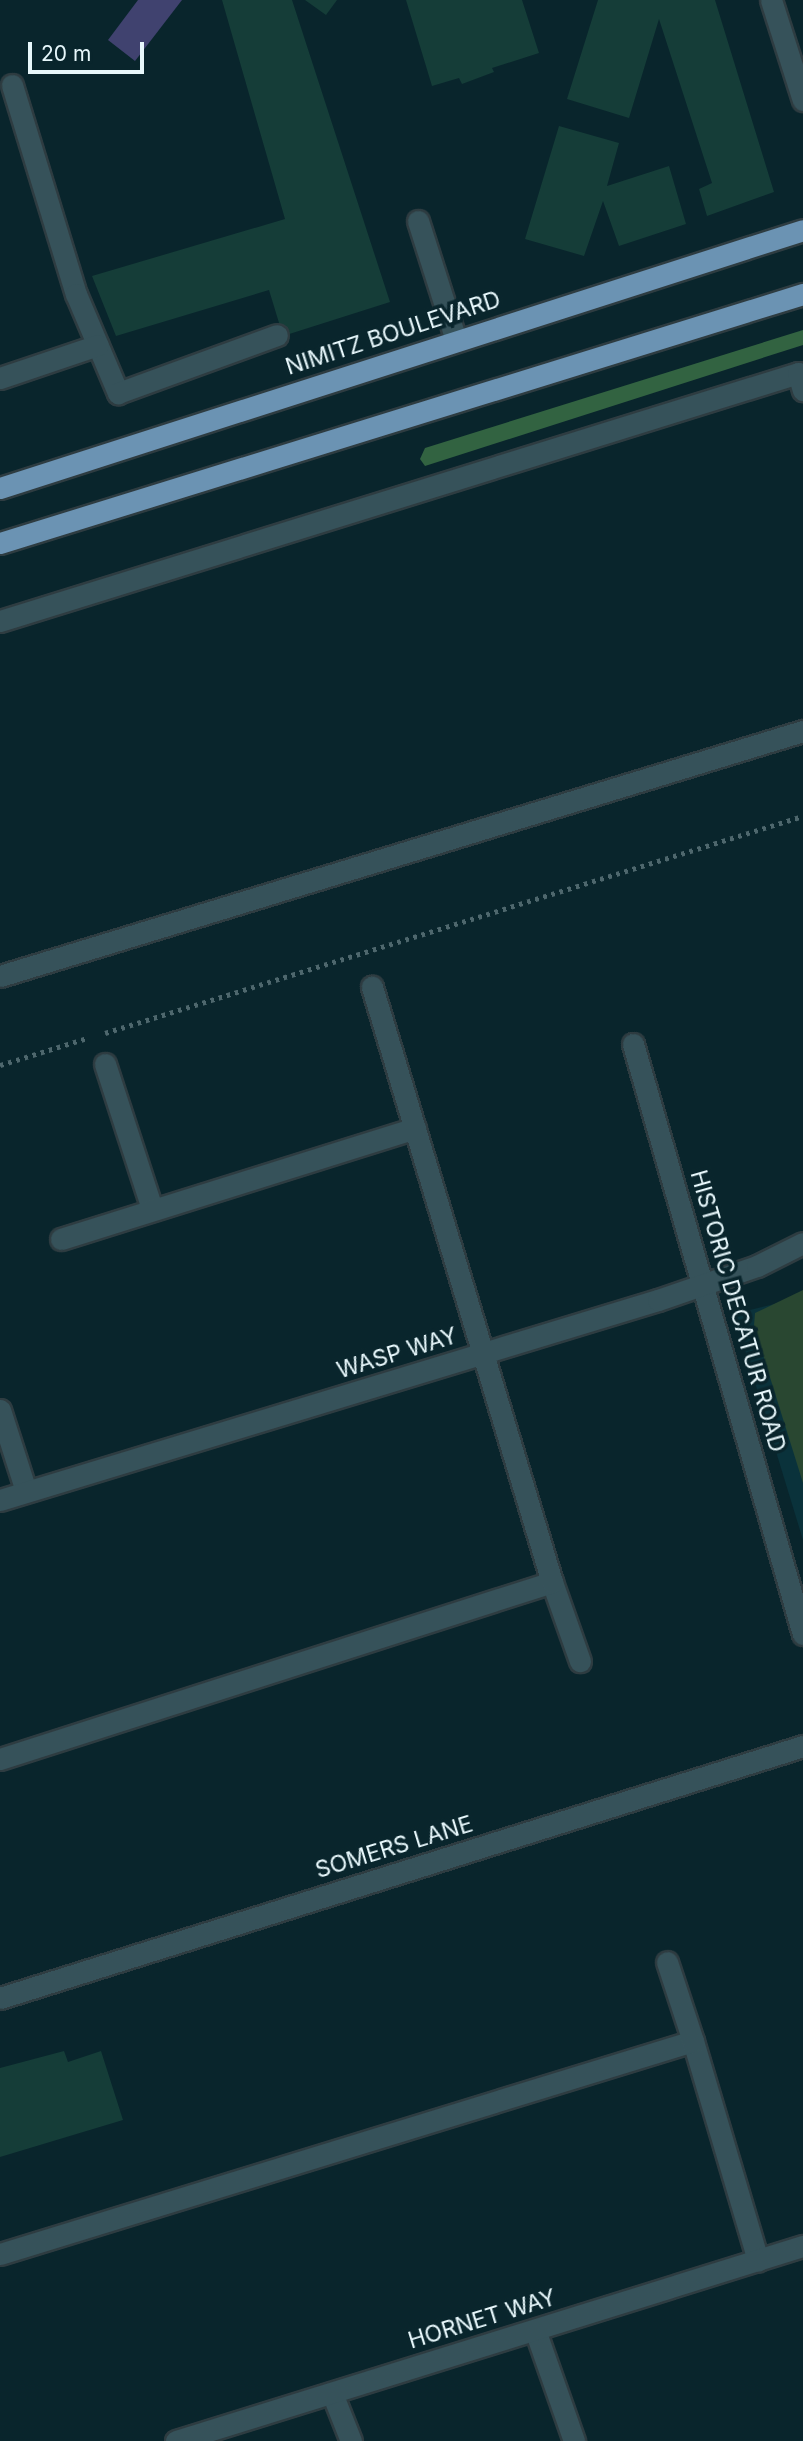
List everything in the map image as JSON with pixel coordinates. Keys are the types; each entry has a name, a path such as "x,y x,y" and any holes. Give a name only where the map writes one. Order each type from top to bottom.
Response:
{"main road":[{"name":"NIMITZ BOULEVARD","path":"0,488 803,230"},
{"path":"0,543 803,294"}],"street":[{"path":"771,0 802,92"},
{"path":"12,85 76,294 118,393 277,335"},
{"path":"418,221 456,340"},
{"path":"0,378 98,345"},
{"path":"0,621 800,381"},
{"path":"0,976 803,731"},
{"path":"372,987 552,1582 580,1661"},
{"name":"HISTORIC DECATUR ROAD","path":"633,1044 705,1284 803,1634"},
{"path":"105,1064 152,1209"},
{"path":"61,1239 415,1128"},
{"name":"WASP WAY","path":"0,1500 483,1355 705,1284 757,1266 803,1243"},
{"path":"0,1410 26,1491"},
{"path":"0,1759 552,1582"},
{"name":"SOMERS LANE","path":"0,1998 803,1746"},
{"path":"667,1962 758,2261"},
{"path":"0,2254 693,2041"},
{"name":"HORNET WAY","path":"176,2441 803,2246"},
{"path":"535,2330 574,2441"},
{"path":"332,2392 351,2441"}],"path":[{"path":"0,1065 803,816"}],"shaded area":[{"path":"803,1297 803,1540 734,1314"}],"green space":[{"path":"803,330 803,345 425,466 420,459 425,448"},
{"path":"803,1290 803,1483 754,1326 755,1313"}],"water":[{"path":"138,0 182,0 135,61 108,40"}],"building":[{"path":"222,0 292,0 390,302 283,336 269,290 116,336 92,276 285,219"},
{"path":"305,0 337,0 326,15"},
{"path":"406,0 522,0 539,53 492,68 494,72 462,84 459,78 432,86"},
{"path":"598,0 715,0 774,192 707,216 699,189 712,183 659,19 629,118 567,99"},
{"path":"559,126 619,143 607,186 669,166 686,224 619,246 603,201 584,256 525,239"},
{"path":"64,2051 68,2062 101,2051 123,2120 0,2157 0,2068"}]}
